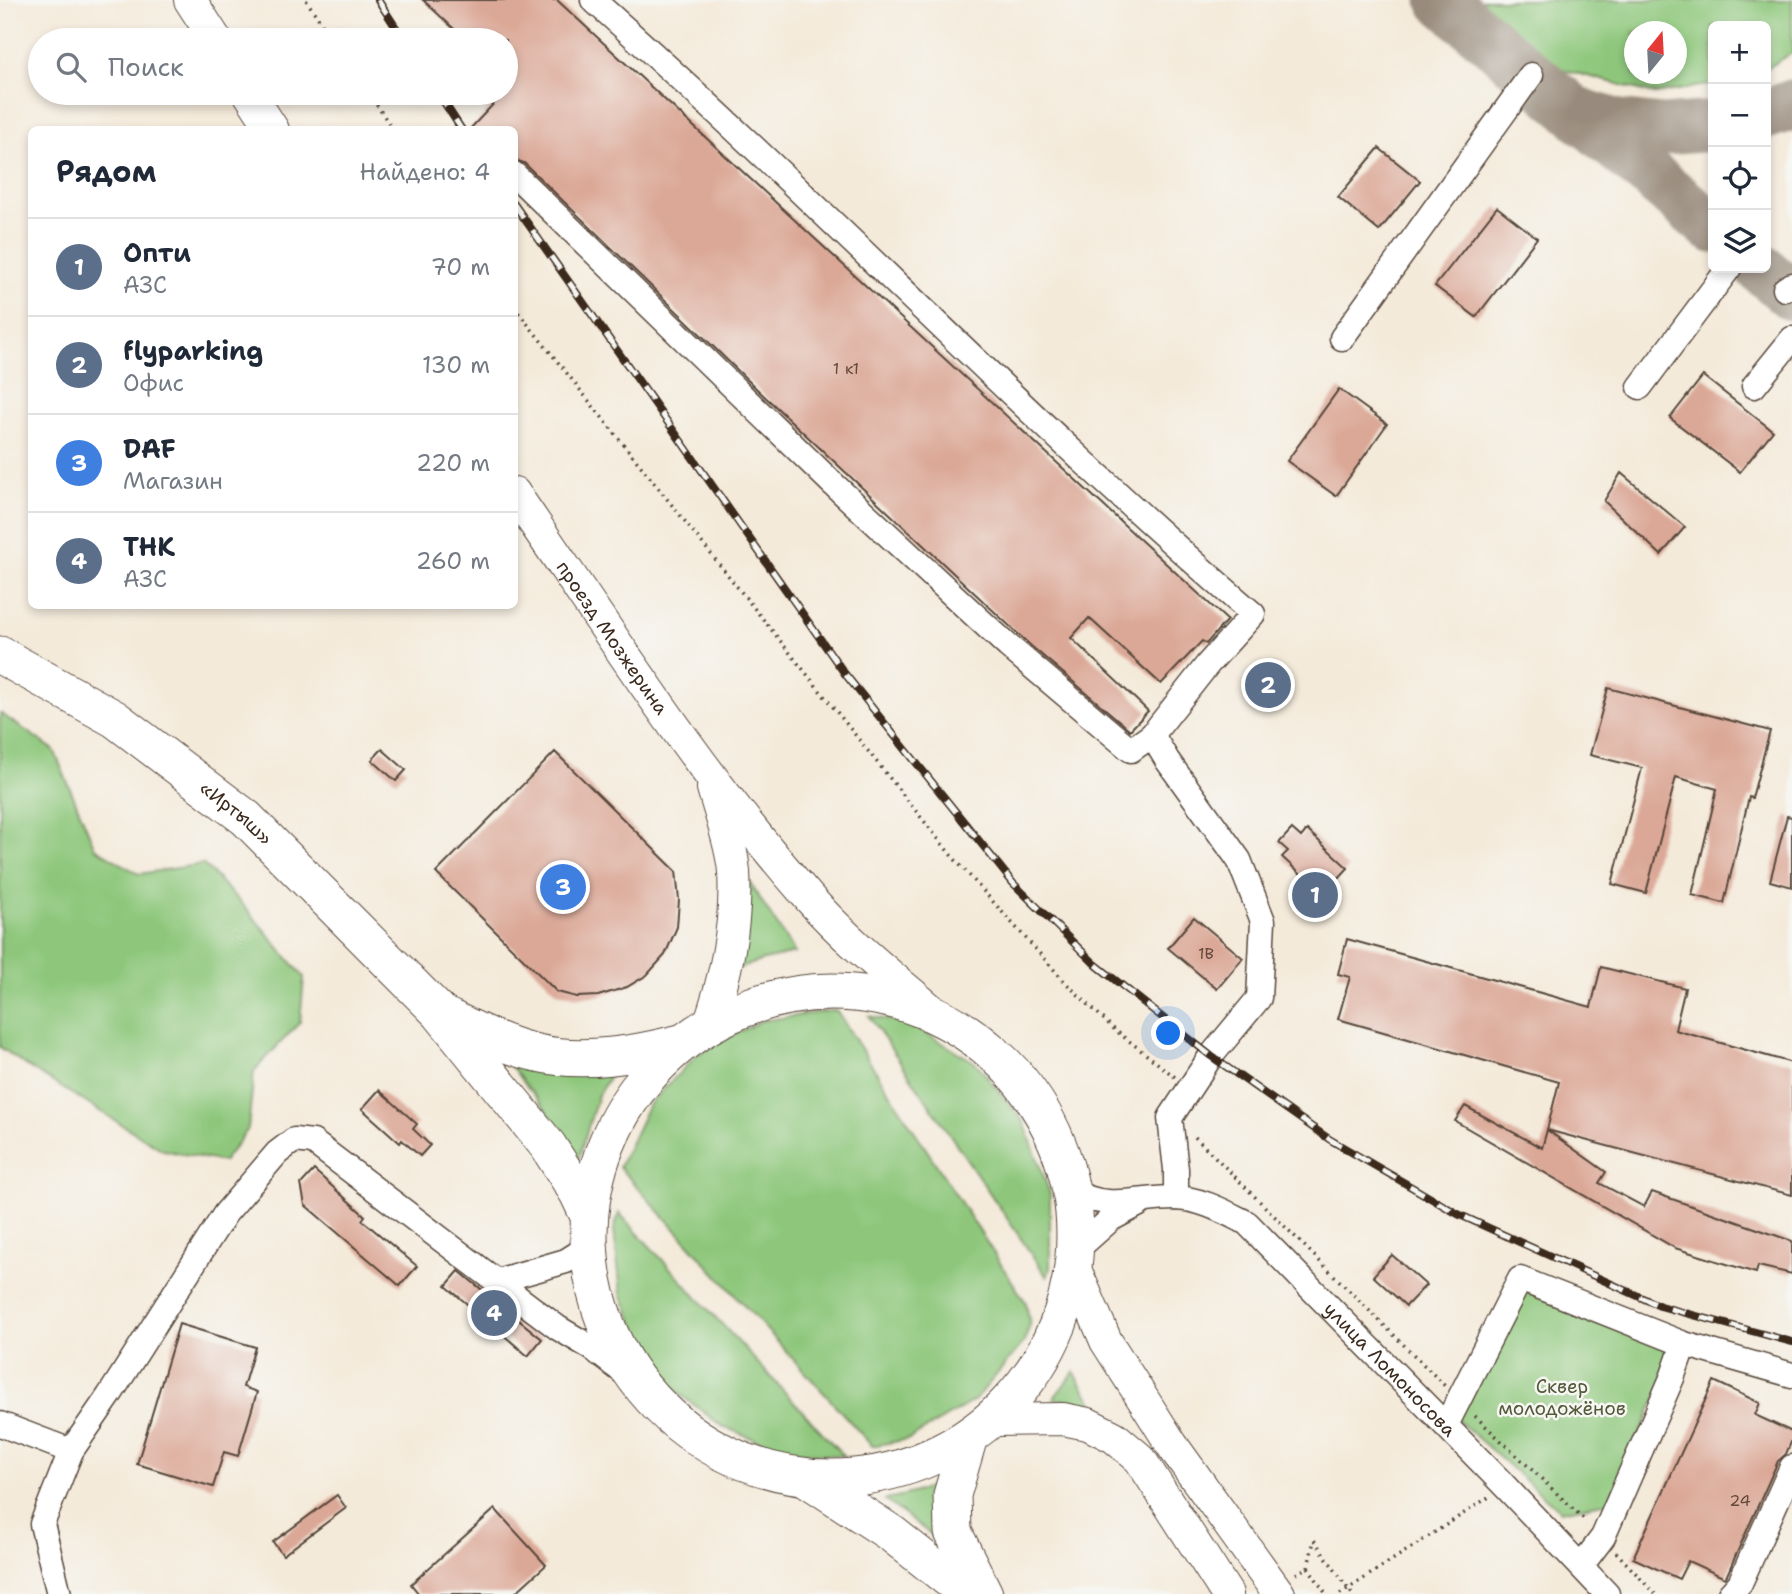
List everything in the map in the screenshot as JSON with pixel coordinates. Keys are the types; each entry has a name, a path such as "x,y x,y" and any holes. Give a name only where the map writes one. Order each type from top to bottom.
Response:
{"highway":[{"name":"«Иртыш»","path":"0,655 115,719 246,818 440,1013"},
{"path":"823,992 883,997 939,1017 987,1047 1026,1087 1055,1136 1072,1190 1075,1259 1063,1314 1043,1358 1015,1397 981,1430 880,1474 805,1477 742,1462 685,1430 639,1384 612,1342 596,1296 588,1231 578,1193 548,1146 440,1013 492,1038 538,1054 586,1057 645,1052 696,1034 764,1001 823,992"},
{"path":"588,1231 598,1166 617,1119 646,1077 696,1034"},
{"path":"981,1430 952,1495 953,1532 984,1594"},
{"path":"805,1477 892,1534 968,1594"}],"main road":[{"path":"190,0 208,28"},
{"path":"257,105 270,126"},
{"name":"проезд Мозжерина","path":"518,499 711,780 811,900 848,938 939,1017"},
{"name":"проезд Мозжерина","path":"696,1034 723,984 729,949 734,870 711,780"},
{"path":"1075,1259 1105,1341 1172,1445 1276,1590"},
{"path":"981,1430 1063,1419 1088,1424 1114,1437 1140,1459 1227,1594"}],"street":[{"path":"518,178 831,482 1008,646 1131,750 1152,736 1208,664 1253,614 1189,559 937,325 669,67 593,0"},
{"path":"1342,338 1531,75"},
{"path":"1640,387 1725,273"},
{"path":"1754,386 1792,339"},
{"path":"1152,736 1239,860 1263,921 1259,998 1211,1056 1170,1118 1176,1198"},
{"path":"59,1594 42,1524 71,1451 225,1213 276,1153 294,1140 313,1142 558,1328 592,1348 639,1384"},
{"path":"1072,1190 1107,1202 1143,1202"},
{"name":"улица Ломоносова","path":"1143,1202 1176,1198 1214,1207 1247,1223 1446,1425 1607,1594"},
{"path":"1075,1259 1111,1219 1143,1202"},
{"path":"497,1281 566,1261 588,1231"},
{"path":"1446,1425 1520,1279 1684,1344 1792,1375"},
{"path":"1581,1566 1603,1537 1684,1344"},
{"path":"0,1424 71,1451"},
{"path":"1730,1594 1740,1583 1792,1467"}],"path":[{"path":"306,0 325,28"},
{"path":"377,105 390,126"},
{"path":"518,312 951,855 1066,983 1115,1030 1189,1088"},
{"path":"1186,1129 1603,1537 1655,1594"},
{"path":"1340,1594 1494,1494"},
{"path":"1276,1590 1308,1567 1314,1540 1352,1594"},
{"path":"1308,1567 1326,1594"}],"green space":[{"path":"1469,0 1792,0 1792,53 1771,66 1771,21 1708,21 1708,85 1655,94 1546,65"},
{"path":"0,713 54,750 95,848 139,874 203,864 244,906 304,977 300,1022 254,1071 248,1129 223,1162 163,1150 0,1047"},
{"path":"748,880 795,953 736,969"},
{"path":"836,1010 1026,1303 1030,1325 1024,1342 975,1400 909,1439 872,1446 619,1167 649,1104 698,1054 760,1021"},
{"path":"869,1016 910,1024 976,1063 1024,1122 1050,1194 1050,1270 1047,1277"},
{"path":"497,1050 616,1065 598,1095 578,1160 544,1107"},
{"path":"619,1213 844,1456 784,1451 722,1426 677,1392 646,1351 621,1294 614,1230"},
{"name":"Сквер молодожёнов","path":"1523,1288 1665,1342 1668,1372 1609,1502 1560,1511 1455,1418"},
{"path":"1074,1372 1096,1408 1071,1400 1053,1399"},
{"path":"943,1481 945,1545 885,1500"}],"building":[{"path":"423,0 557,0 1227,620 1206,644 1202,641 1161,684 1089,618 1071,638 1148,711 1130,730 1031,646 760,392 524,163 518,161 518,126 473,126 492,105 518,105 518,28 453,28"},
{"path":"1379,148 1420,181 1379,231 1338,197"},
{"path":"1497,207 1537,238 1476,317 1435,286"},
{"path":"1703,376 1773,431 1740,472 1670,418"},
{"path":"1339,389 1387,424 1336,496 1287,461"},
{"path":"1621,473 1685,527 1661,555 1604,501"},
{"path":"1274,664 1290,681 1263,706 1247,689"},
{"path":"1608,688 1770,731 1752,798 1749,797 1724,903 1692,895 1717,789 1676,777 1646,893 1612,884 1642,768 1590,755"},
{"path":"382,749 406,770 396,781 372,760"},
{"path":"555,752 676,871 679,900 677,927 665,955 647,975 627,987 598,996 577,997 557,992 436,873"},
{"path":"1787,816 1792,817 1792,887 1770,881"},
{"path":"1292,829 1301,837 1307,830 1348,868 1323,895 1282,857 1288,851 1279,843"},
{"path":"1194,917 1243,958 1217,989 1168,948"},
{"path":"1347,939 1591,1007 1601,967 1685,988 1675,1030 1792,1063 1792,1195 1547,1130 1559,1082 1338,1019 1350,977 1338,974"},
{"path":"379,1090 417,1124 413,1129 430,1145 420,1156 402,1140 400,1143 362,1109"},
{"path":"1465,1106 1542,1148 1547,1130 1606,1172 1599,1183 1644,1207 1652,1192 1792,1241 1792,1274 1758,1266 1756,1273 1675,1248 1455,1121"},
{"path":"314,1170 365,1216 362,1220 417,1266 400,1286 305,1205 301,1184"},
{"path":"1392,1255 1426,1285 1406,1306 1373,1276"},
{"path":"459,1271 542,1339 528,1356 446,1286"},
{"path":"179,1324 255,1347 243,1387 257,1392 238,1456 224,1452 213,1487 137,1464"},
{"path":"1714,1381 1760,1403 1755,1415 1792,1432 1792,1440 1786,1454 1778,1461 1725,1578 1688,1561 1679,1579 1633,1558"},
{"path":"337,1495 346,1508 283,1555 273,1542"},
{"path":"495,1509 546,1565 514,1594 419,1594 411,1584"}],"taxiway":[{"path":"1442,0 1708,224"},
{"path":"1771,112 1792,105"},
{"path":"1582,114 1619,125 1663,130 1708,126"},
{"path":"1766,273 1792,295"}],"railway":[{"path":"378,0 396,28"},
{"path":"446,105 459,126"},
{"path":"518,210 845,674 1013,883 1095,964 1211,1056 1329,1139 1458,1214 1660,1306 1792,1342"}],"place":[{"name":"flyparking","path":"1268,685"},
{"name":"DAF","path":"563,887"},
{"name":"Опти","path":"1315,895"},
{"name":"ТНК","path":"494,1313"}]}
